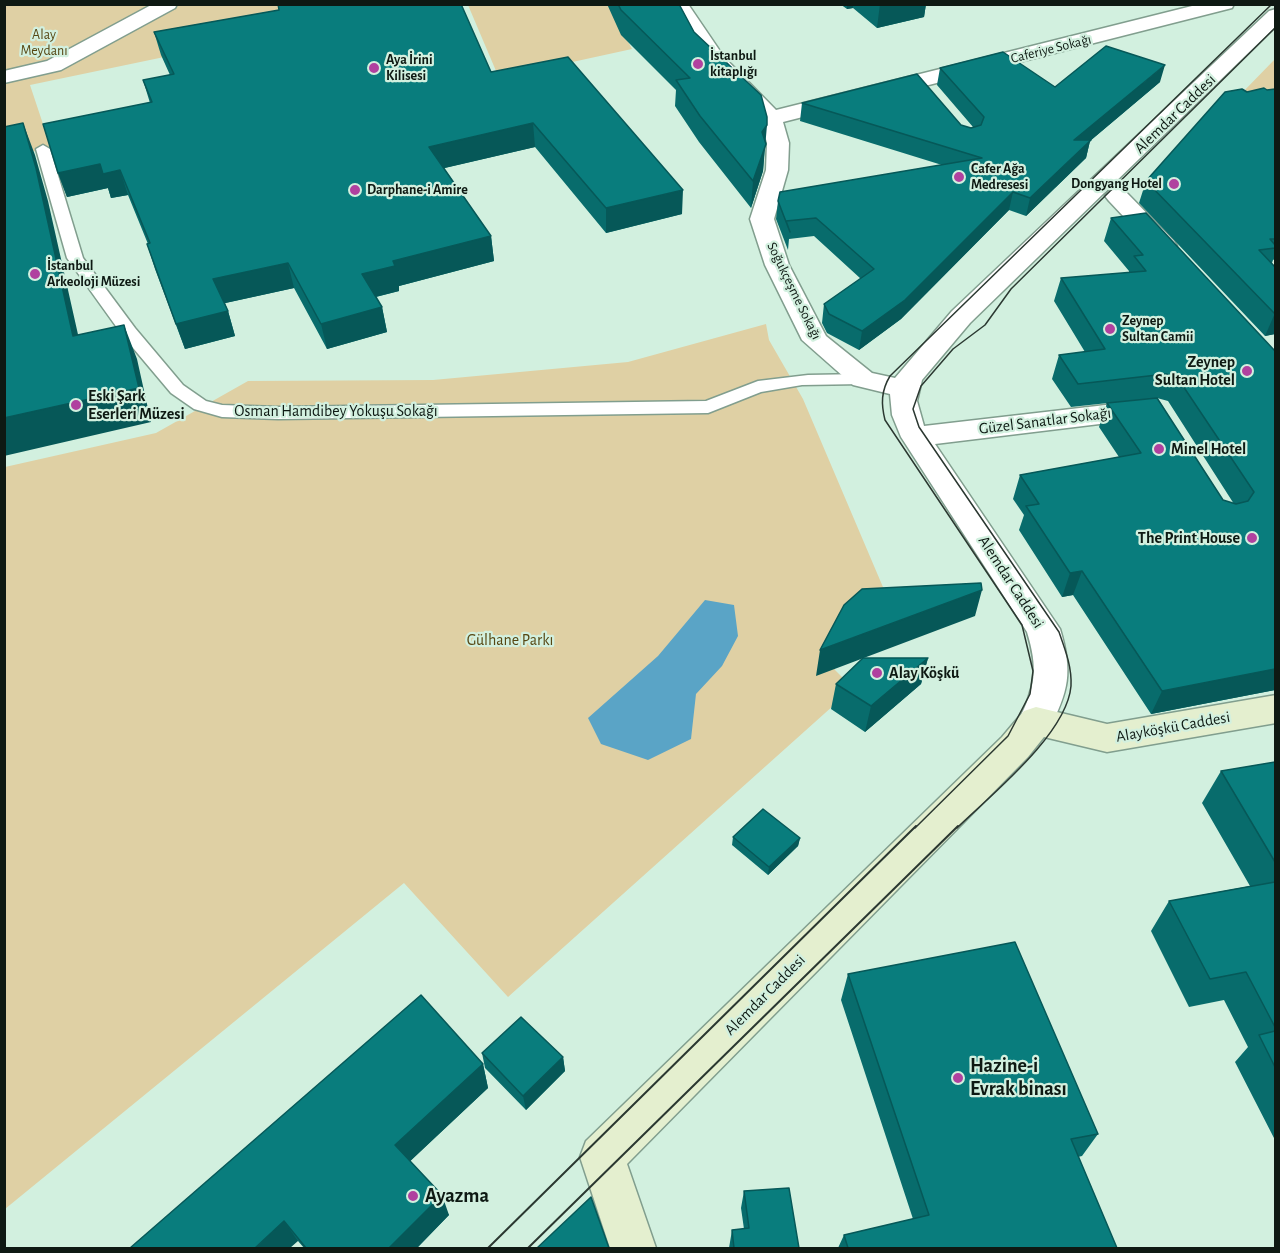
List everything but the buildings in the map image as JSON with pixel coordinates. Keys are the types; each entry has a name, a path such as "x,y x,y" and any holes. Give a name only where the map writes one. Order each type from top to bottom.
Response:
{"main road":[{"name":"Alayköşkü Caddesi","path":"1036,721 1107,738 1275,709"},
{"name":"Alemdar Caddesi","path":"633,1248 602,1157 1015,747 1036,721"}],"street":[{"path":"4,77 54,66 168,4"},
{"name":"Soğukçeşme Sokağı","path":"678,4 717,61 771,118 778,143 778,152 777,170 762,219 768,243 815,340 863,379"},
{"name":"Caferiye Sokağı","path":"771,118 1225,4"},
{"name":"Alemdar Caddesi","path":"1036,721 1049,696 1053,678 1051,652 1043,629 915,437 904,416 903,390 909,378 961,317 1136,153 1275,15"},
{"path":"921,82 936,100"},
{"path":"1117,196 1181,264"},
{"path":"863,379 903,390"},
{"name":"Güzel Sanatlar Sokağı","path":"915,437 1157,409 1169,428"}],"lane":[{"name":"Osman Hamdibey Yokuşu Sokağı","path":"43,149 75,258 129,332 177,389 200,405 222,411 278,413 708,407 758,387 802,381 863,379"}],"green space":[{"name":"Alay Meydanı","path":"5,5 314,5 217,46 30,85 51,148 5,157"},
{"path":"468,5 609,5 632,49 499,78"},
{"path":"1275,59 1275,116 1240,95"},
{"name":"Gülhane Parkı","path":"766,324 769,340 803,399 894,613 830,649 835,670 853,688 508,997 404,883 5,1209 5,467 156,433 248,381 433,380 628,362"}],"water":[{"path":"705,600 734,605 738,636 722,666 696,694 691,739 648,760 601,744 588,718 658,656"}],"tram line":[{"path":"915,828 1008,736 1030,694 1033,671 1022,625 885,420 883,398 887,382 890,376 1272,4"},
{"path":"957,828 1007,781 1042,743 1066,705 1071,679 1068,658 1059,632 919,427 913,409 921,386 953,349 985,325 1011,289 1276,27"},
{"path":"488,1248 916,826"},
{"path":"528,1248 958,826"}],"place":[{"name":"İstanbul kitaplığı","path":"698,64"},
{"name":"Aya İrini Kilisesi","path":"374,68"},
{"name":"Cafer Ağa Medresesi","path":"959,177"},
{"name":"Dongyang Hotel","path":"1174,184"},
{"name":"Darphane-i Amire","path":"355,190"},
{"name":"İstanbul Arkeoloji Müzesi","path":"35,274"},
{"name":"Zeynep Sultan Camii","path":"1110,329"},
{"name":"Zeynep Sultan Hotel","path":"1247,371"},
{"name":"Eski Şark Eserleri Müzesi","path":"76,405"},
{"name":"Minel Hotel","path":"1159,449"},
{"name":"The Print House","path":"1252,538"},
{"name":"Alay Köşkü","path":"877,673"},
{"name":"Hazine-i Evrak binası","path":"958,1078"},
{"name":"Ayazma","path":"413,1196"}]}
